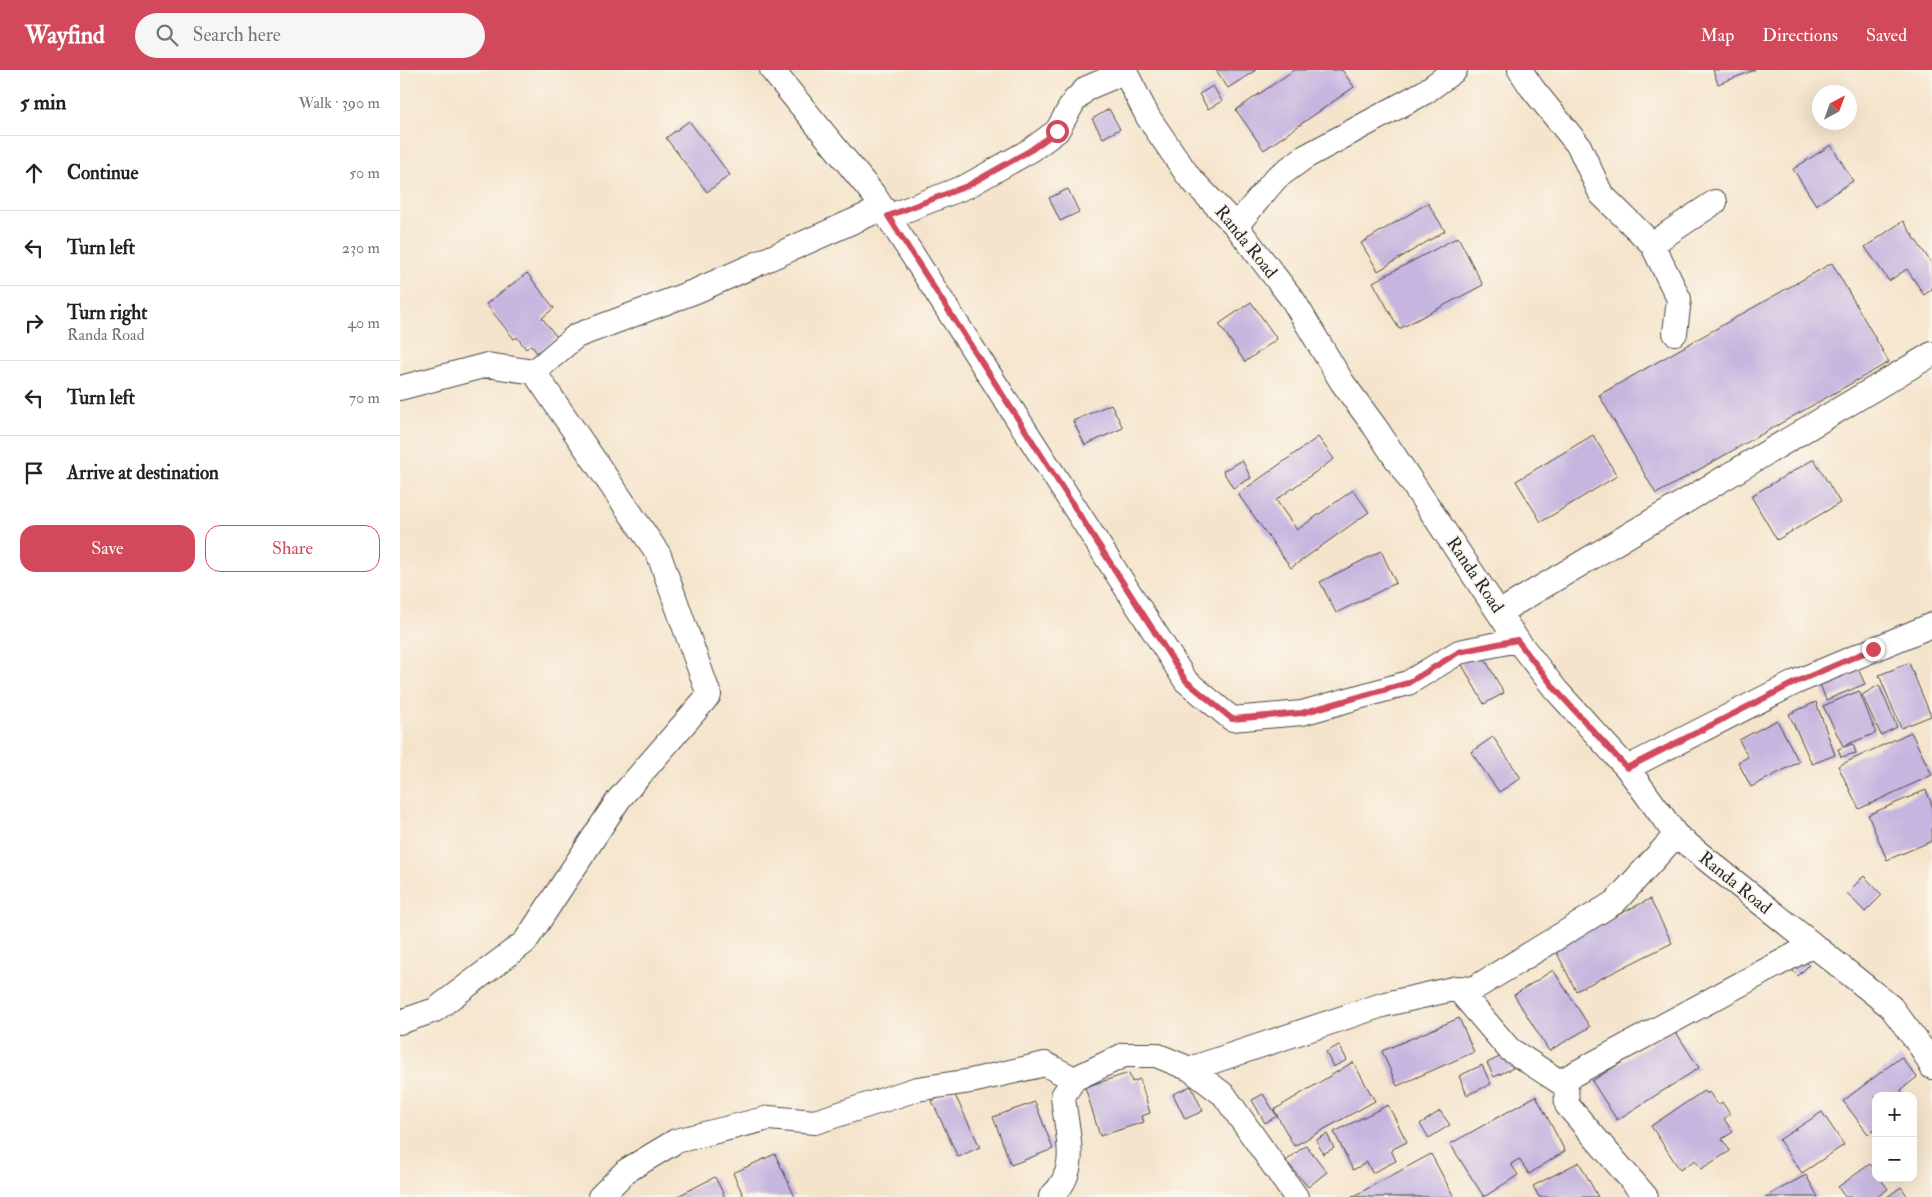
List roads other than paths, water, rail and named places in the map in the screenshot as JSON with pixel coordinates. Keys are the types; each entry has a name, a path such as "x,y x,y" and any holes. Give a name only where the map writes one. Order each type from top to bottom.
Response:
{"street":[{"path":"772,70 874,195 1186,681 1232,719 1302,713 1408,683 1459,652 1517,640"},
{"path":"1236,226 1276,178 1305,157 1425,92 1455,70"},
{"path":"1520,70 1532,88 1579,146 1601,194 1652,244 1679,299 1675,332"},
{"path":"534,372 576,336 696,291 885,212 967,186 1031,150 1057,131 1074,101 1087,88 1125,71"},
{"name":"Randa Road","path":"1125,71 1148,117 1189,177 1236,226 1292,300 1342,382 1375,427 1517,640 1556,690 1627,768 1676,835 1891,1007 1921,1048 1932,1067"},
{"path":"1652,244 1715,202"},
{"path":"1500,612 1932,354"},
{"path":"400,388 487,365 534,372 660,555 709,695 619,799 525,942 435,1010 400,1022"},
{"path":"1627,768 1796,682 1932,625"},
{"path":"1190,1069 1382,1005 1457,988 1473,989 1615,902 1676,835"},
{"path":"1646,1197 1567,1105 1566,1086 1563,1080 1813,945"},
{"path":"1457,988 1509,1049 1566,1086"},
{"path":"1051,1197 1066,1181 1071,1159 1062,1096 1074,1079 1124,1055 1156,1055 1190,1069 1224,1095 1296,1197"},
{"path":"600,1197 626,1170 676,1141 769,1118 815,1122 916,1089 971,1081 1045,1064 1074,1079"}]}
